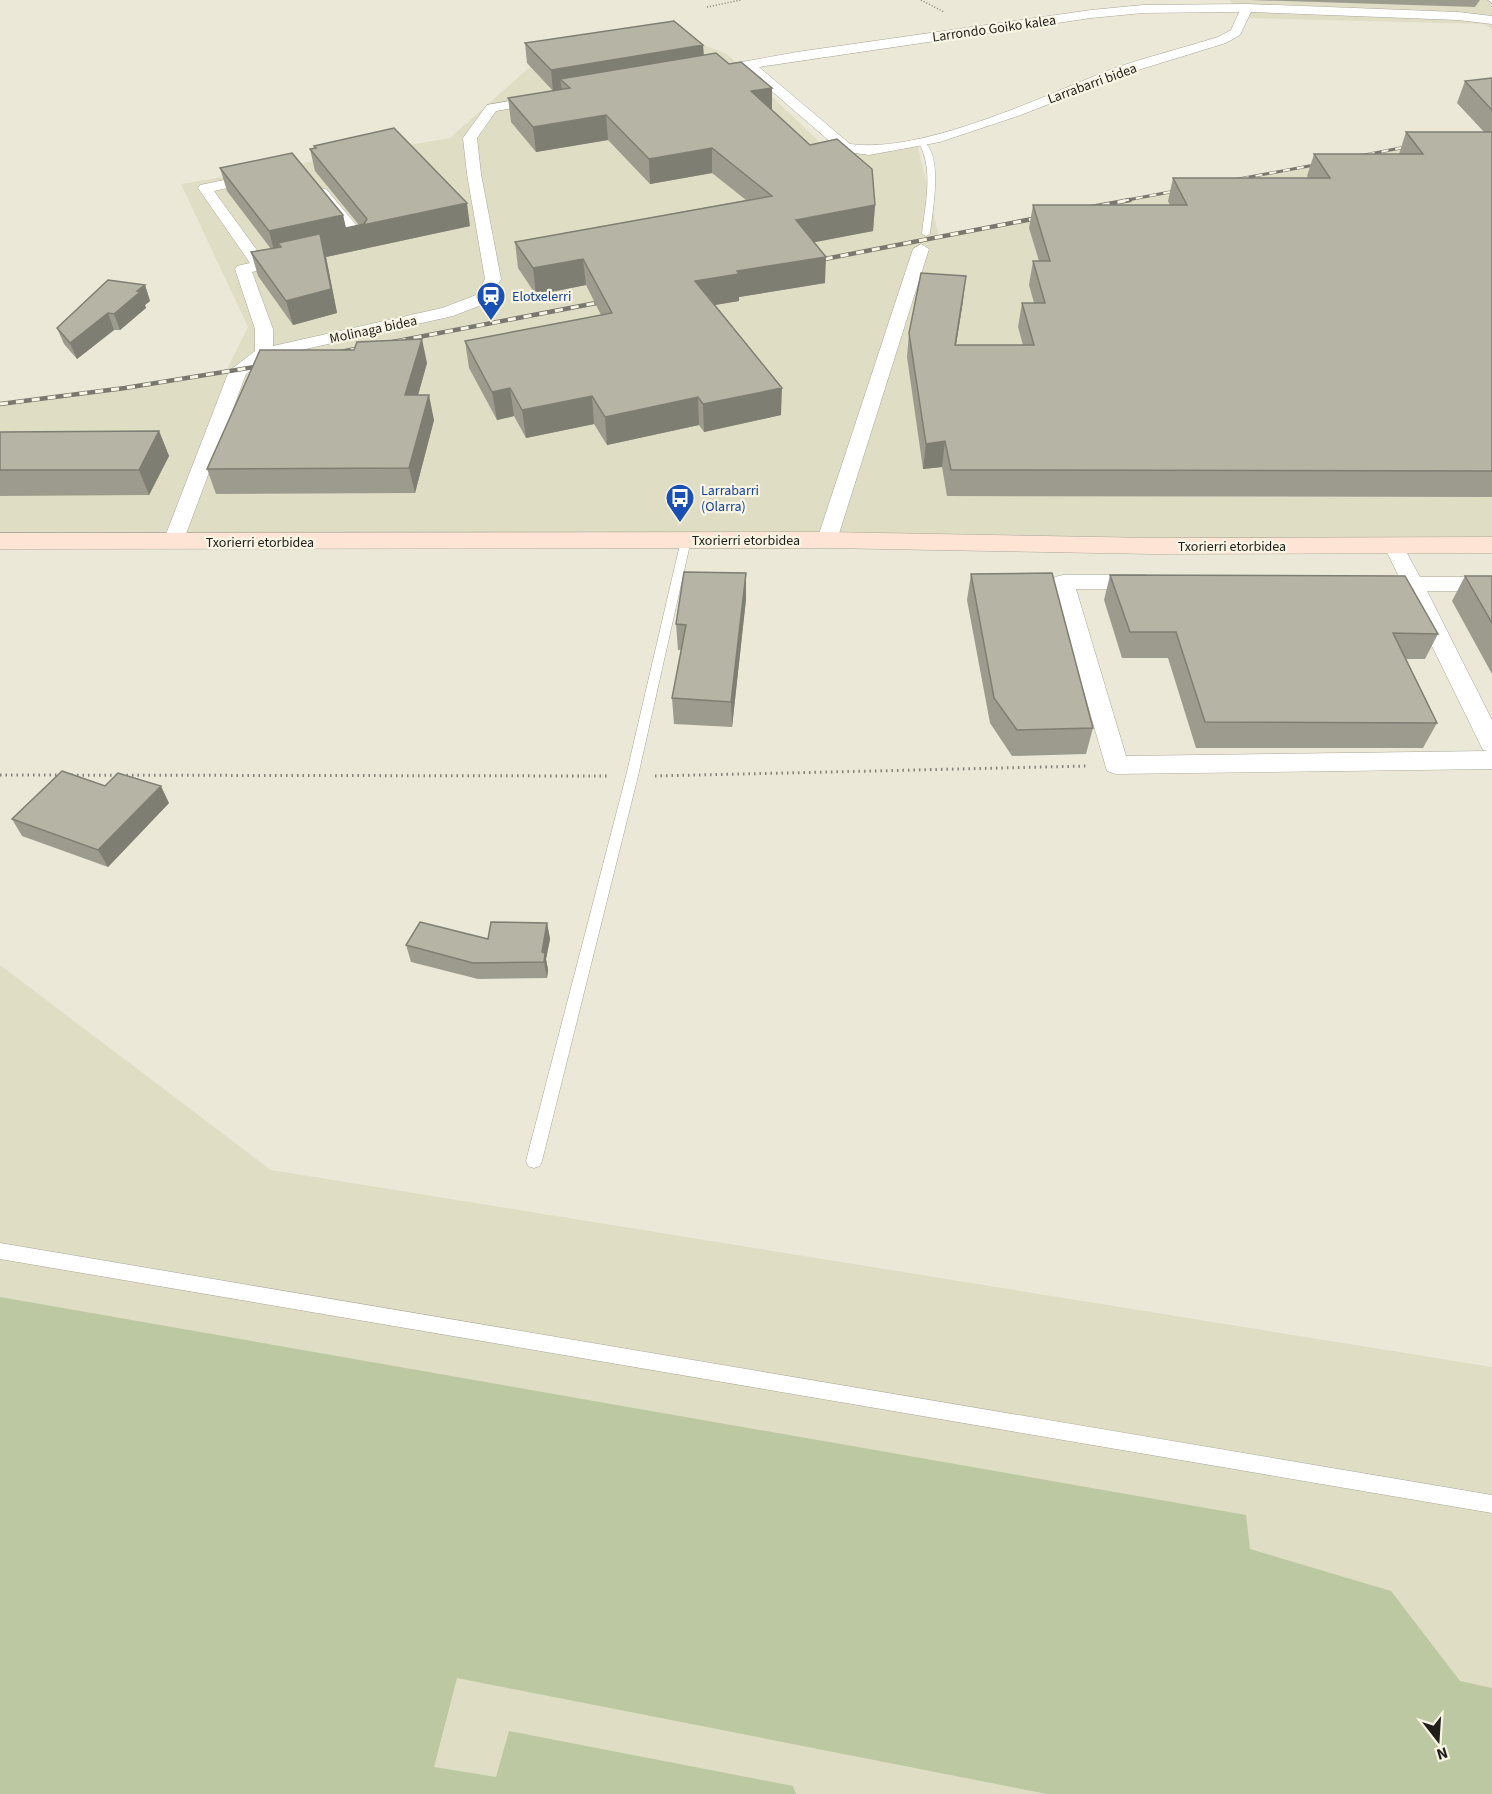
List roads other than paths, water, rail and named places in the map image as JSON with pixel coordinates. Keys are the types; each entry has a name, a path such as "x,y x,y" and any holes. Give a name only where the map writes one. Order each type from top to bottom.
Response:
{"street":[{"name":"Larrondo Goiko kalea","path":"700,74 1108,12 1154,8 1224,4 1247,9 1458,16 1492,20"},
{"name":"Larrabarri bidea","path":"749,65 846,148 869,151 922,143 1016,112 1120,72 1222,40 1236,33 1247,9"},
{"name":"Molinaga bidea","path":"173,542 238,370 264,353 447,312 483,298 493,279 474,174 470,138 487,112 501,105 563,96"},
{"path":"260,265 205,188 269,175"},
{"path":"309,178 362,242 328,250"},
{"path":"827,540 923,241"},
{"path":"264,353 264,329 243,269 305,255"},
{"name":"Txorierri etorbidea","path":"0,541 827,540 1153,546 1492,545"},
{"path":"1394,546 1492,744"},
{"path":"1169,582 1064,582 1116,765 1492,760"},
{"path":"1356,584 1492,584"}],"lane":[{"path":"922,143 928,150 930,190 923,241"},
{"path":"534,1161 632,776 686,540"},
{"path":"0,1251 1492,1504"}],"railway":[{"path":"1354,157 1416,145"},
{"path":"1228,181 1325,163"},
{"path":"1122,201 1186,189"},
{"path":"1086,208 1130,200"},
{"path":"809,262 1048,216"},
{"path":"335,353 612,300"},
{"path":"0,404 125,388 267,365"}],"place":[{"name":"Elotxelerri","path":"491,322"},
{"name":"Larrabarri (Olarra)","path":"680,524"}]}
